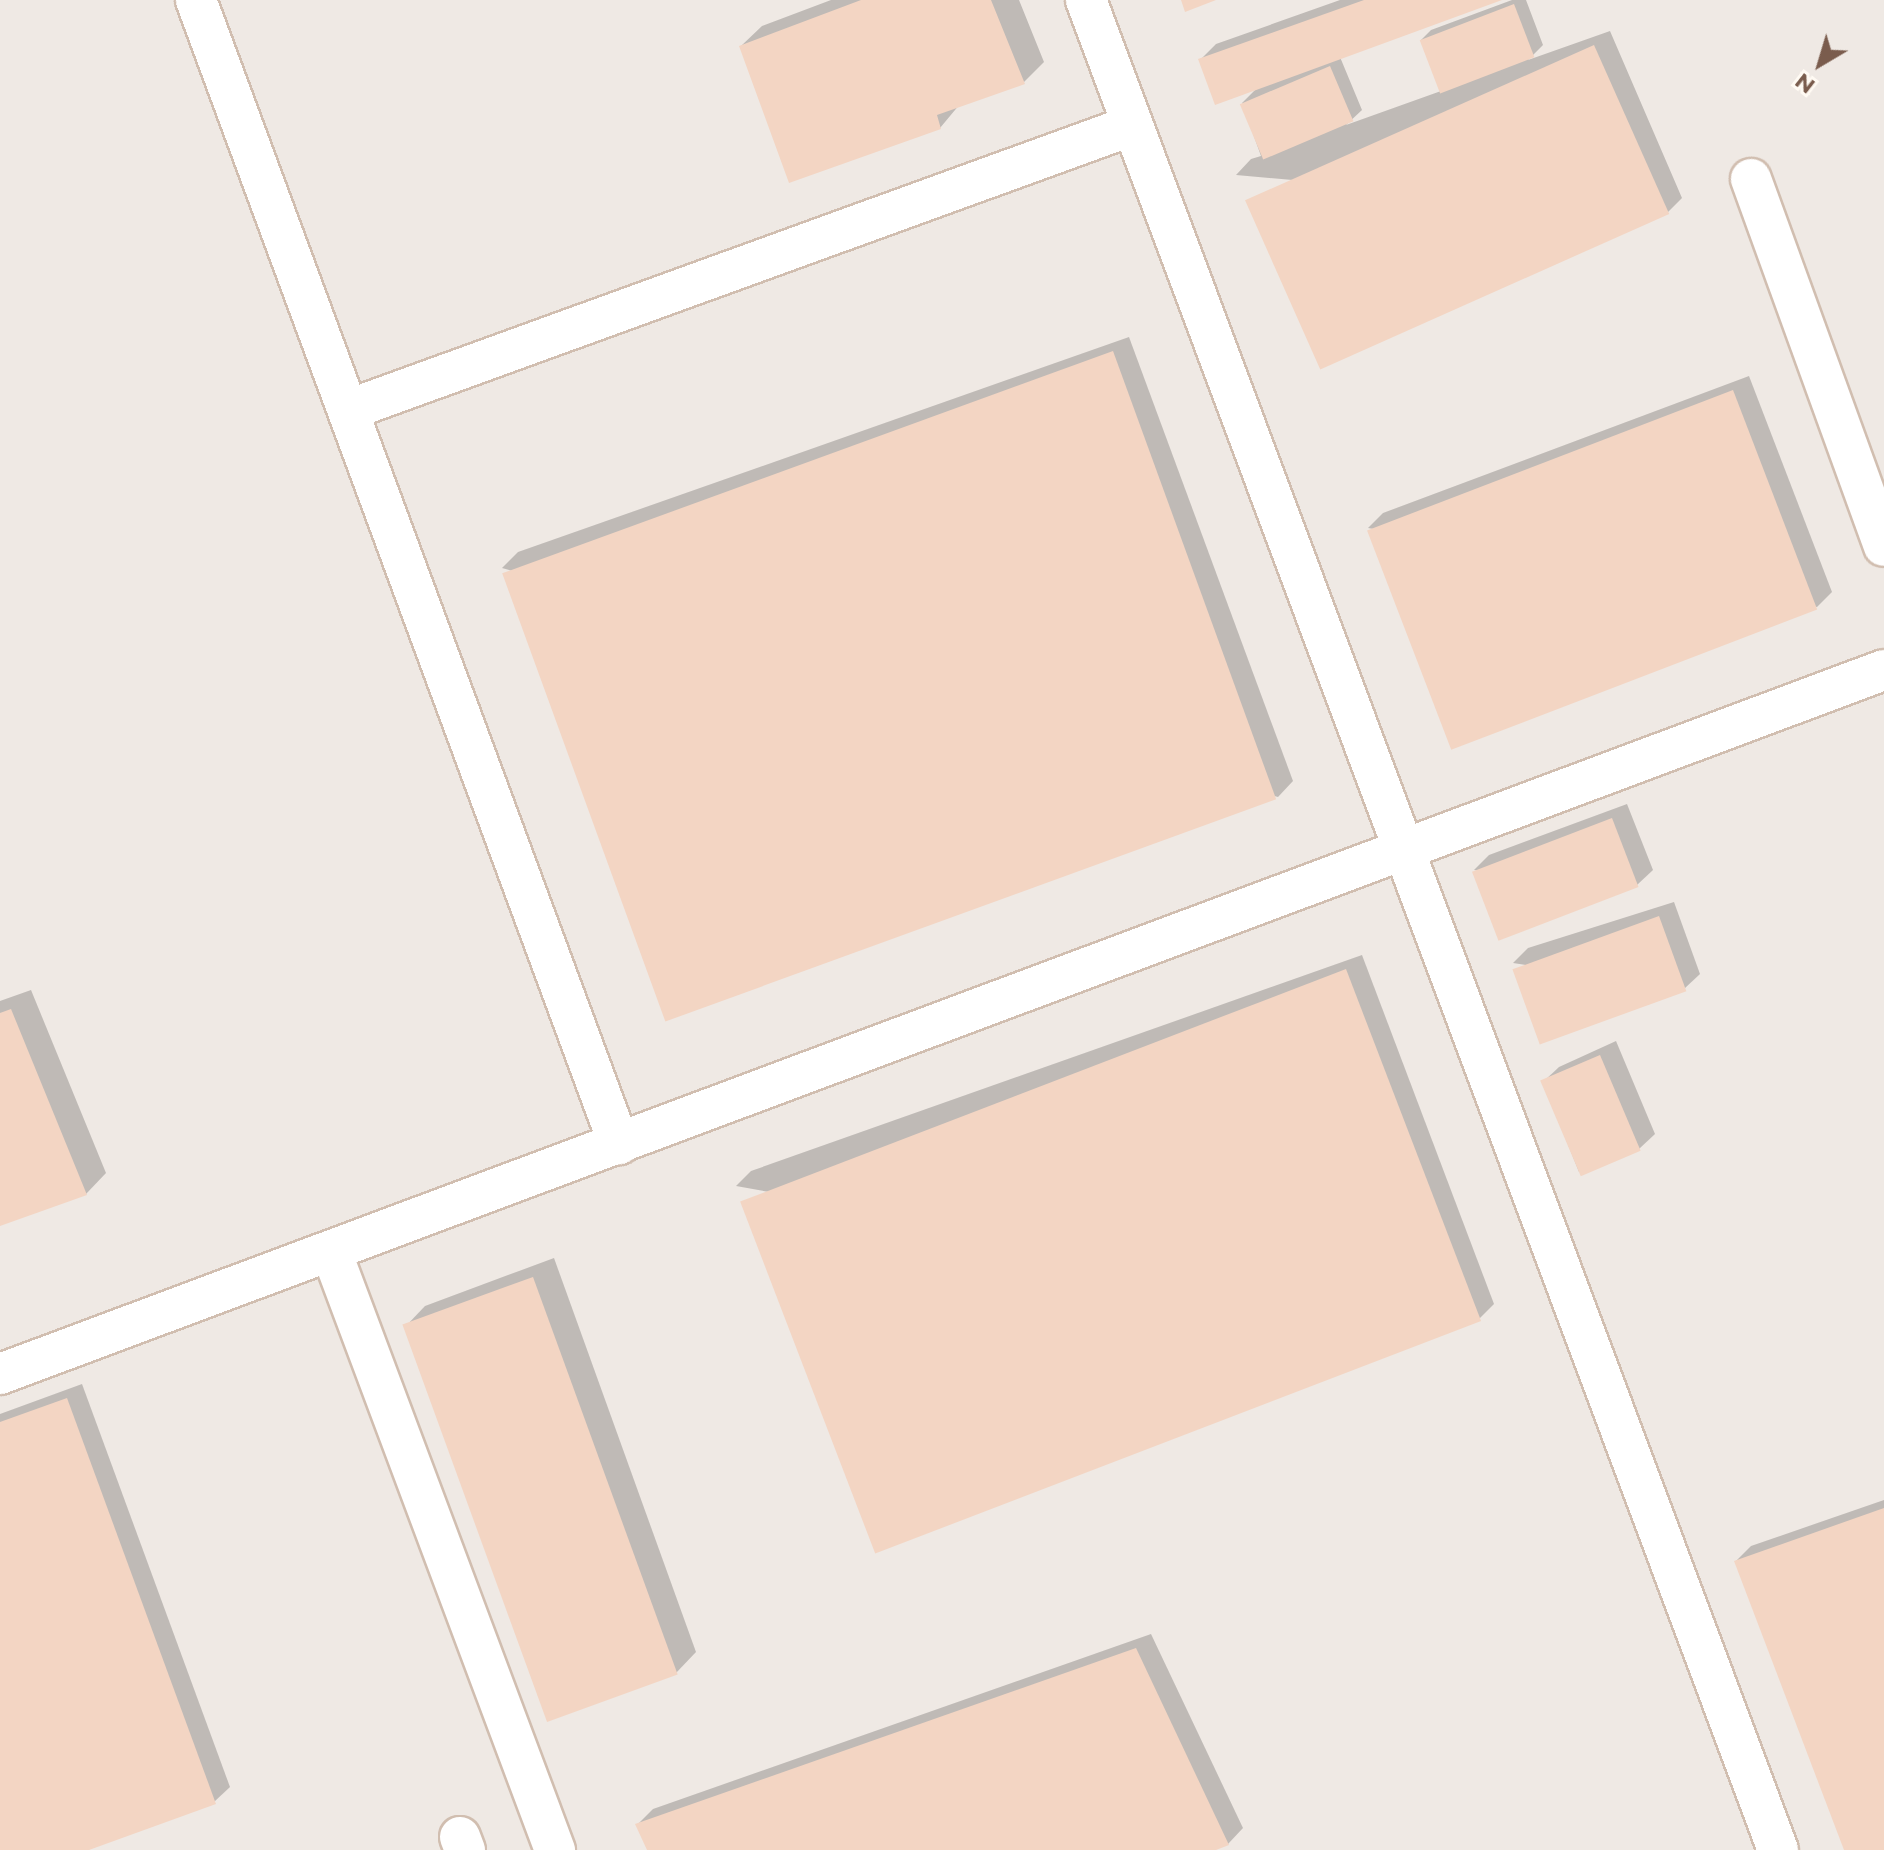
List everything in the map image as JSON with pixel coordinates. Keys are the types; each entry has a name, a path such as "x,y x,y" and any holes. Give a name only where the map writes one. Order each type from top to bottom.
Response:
{"lane":[{"path":"196,0 619,1144"},
{"path":"1086,0 1778,1850"},
{"path":"348,410 1133,125"},
{"path":"1751,179 1884,546"},
{"path":"0,1374 1884,670"},
{"path":"331,1251 555,1850"}],"shaded area":[{"path":"0,0 1884,0 1884,1850 0,1850"}],"building":[{"path":"861,0 991,0 1025,84 937,115 941,129 789,183 739,46"},
{"path":"1181,0 1216,0 1185,12"},
{"path":"1364,0 1502,0 1215,105 1198,59"},
{"path":"1514,4 1534,57 1440,93 1420,40"},
{"path":"1594,45 1669,214 1320,369 1245,200"},
{"path":"1330,66 1353,121 1263,160 1240,104"},
{"path":"1113,351 1276,799 665,1022 502,573"},
{"path":"1733,390 1817,609 1451,750 1367,530"},
{"path":"1612,818 1639,887 1498,941 1472,872"},
{"path":"1659,916 1686,991 1540,1045 1512,969"},
{"path":"1346,969 1481,1321 875,1554 740,1202"},
{"path":"11,1009 87,1195 0,1226 0,1013"},
{"path":"1600,1055 1641,1151 1581,1176 1540,1080"},
{"path":"533,1277 678,1674 547,1722 402,1325"},
{"path":"67,1398 216,1804 89,1850 0,1850 0,1422"},
{"path":"1884,1508 1884,1850 1844,1850 1734,1561"},
{"path":"1136,1648 1229,1845 1216,1850 647,1850 635,1824"}]}
